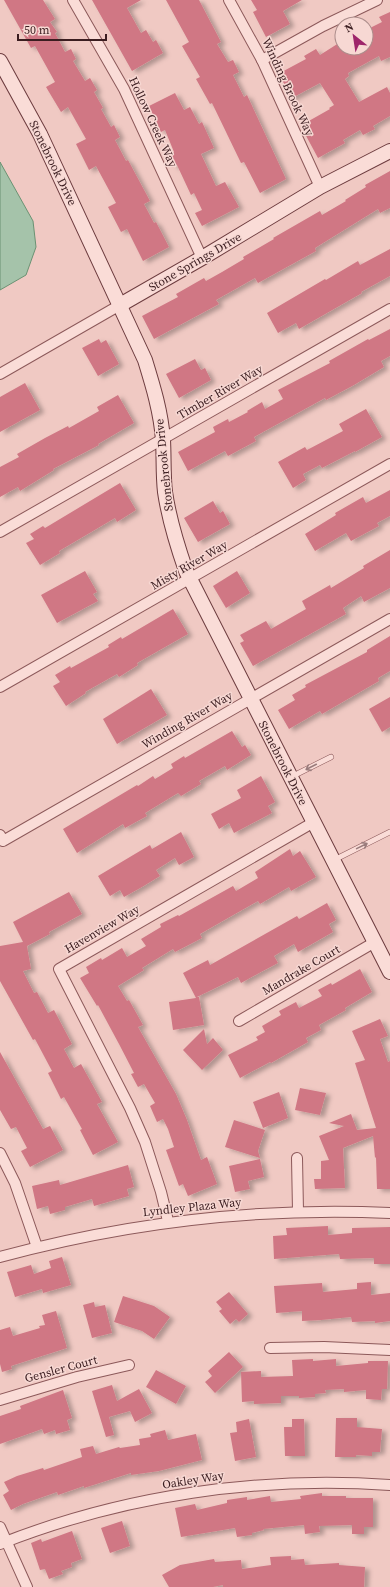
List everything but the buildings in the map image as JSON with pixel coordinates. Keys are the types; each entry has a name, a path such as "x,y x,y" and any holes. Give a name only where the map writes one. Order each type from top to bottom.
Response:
{"street":[{"name":"Hollow Creek Way","path":"73,0 124,90 202,258"},
{"name":"Winding Brook Way","path":"228,0 262,60 320,187"},
{"path":"262,60 323,26 377,0"},
{"name":"Stonebrook Drive","path":"0,61 40,134 144,360 154,388 160,417 163,440 165,490 170,520 176,543 190,579 390,972"},
{"name":"Stone Springs Drive","path":"0,374 202,258 320,187 390,151"},
{"name":"Timber River Way","path":"0,532 390,309"},
{"name":"Misty River Way","path":"0,687 390,464"},
{"name":"Winding River Way","path":"0,834 2,841 390,619"},
{"name":"Havenview Way","path":"168,1221 161,1192 145,1142 130,1108 59,969 314,822"},
{"name":"Mandrake Court","path":"239,1021 375,942"},
{"path":"0,1153 15,1183 36,1247"},
{"path":"297,1158 298,1211"},
{"name":"Lyndley Plaza Way","path":"0,1257 89,1235 168,1221 217,1216 298,1211 390,1213"},
{"path":"270,1348 324,1347 390,1350"},
{"name":"Gensler Court","path":"0,1400 70,1379 129,1365"},
{"name":"Oakley Way","path":"3,1543 55,1524 99,1511 188,1493 280,1483 325,1482 390,1485"},
{"path":"0,1527 3,1543 27,1587"}],"lane":[{"path":"291,778 332,757"},
{"path":"333,860 390,832"}],"shaded area":[{"path":"0,162 33,221 36,247 26,275 0,290"}]}
